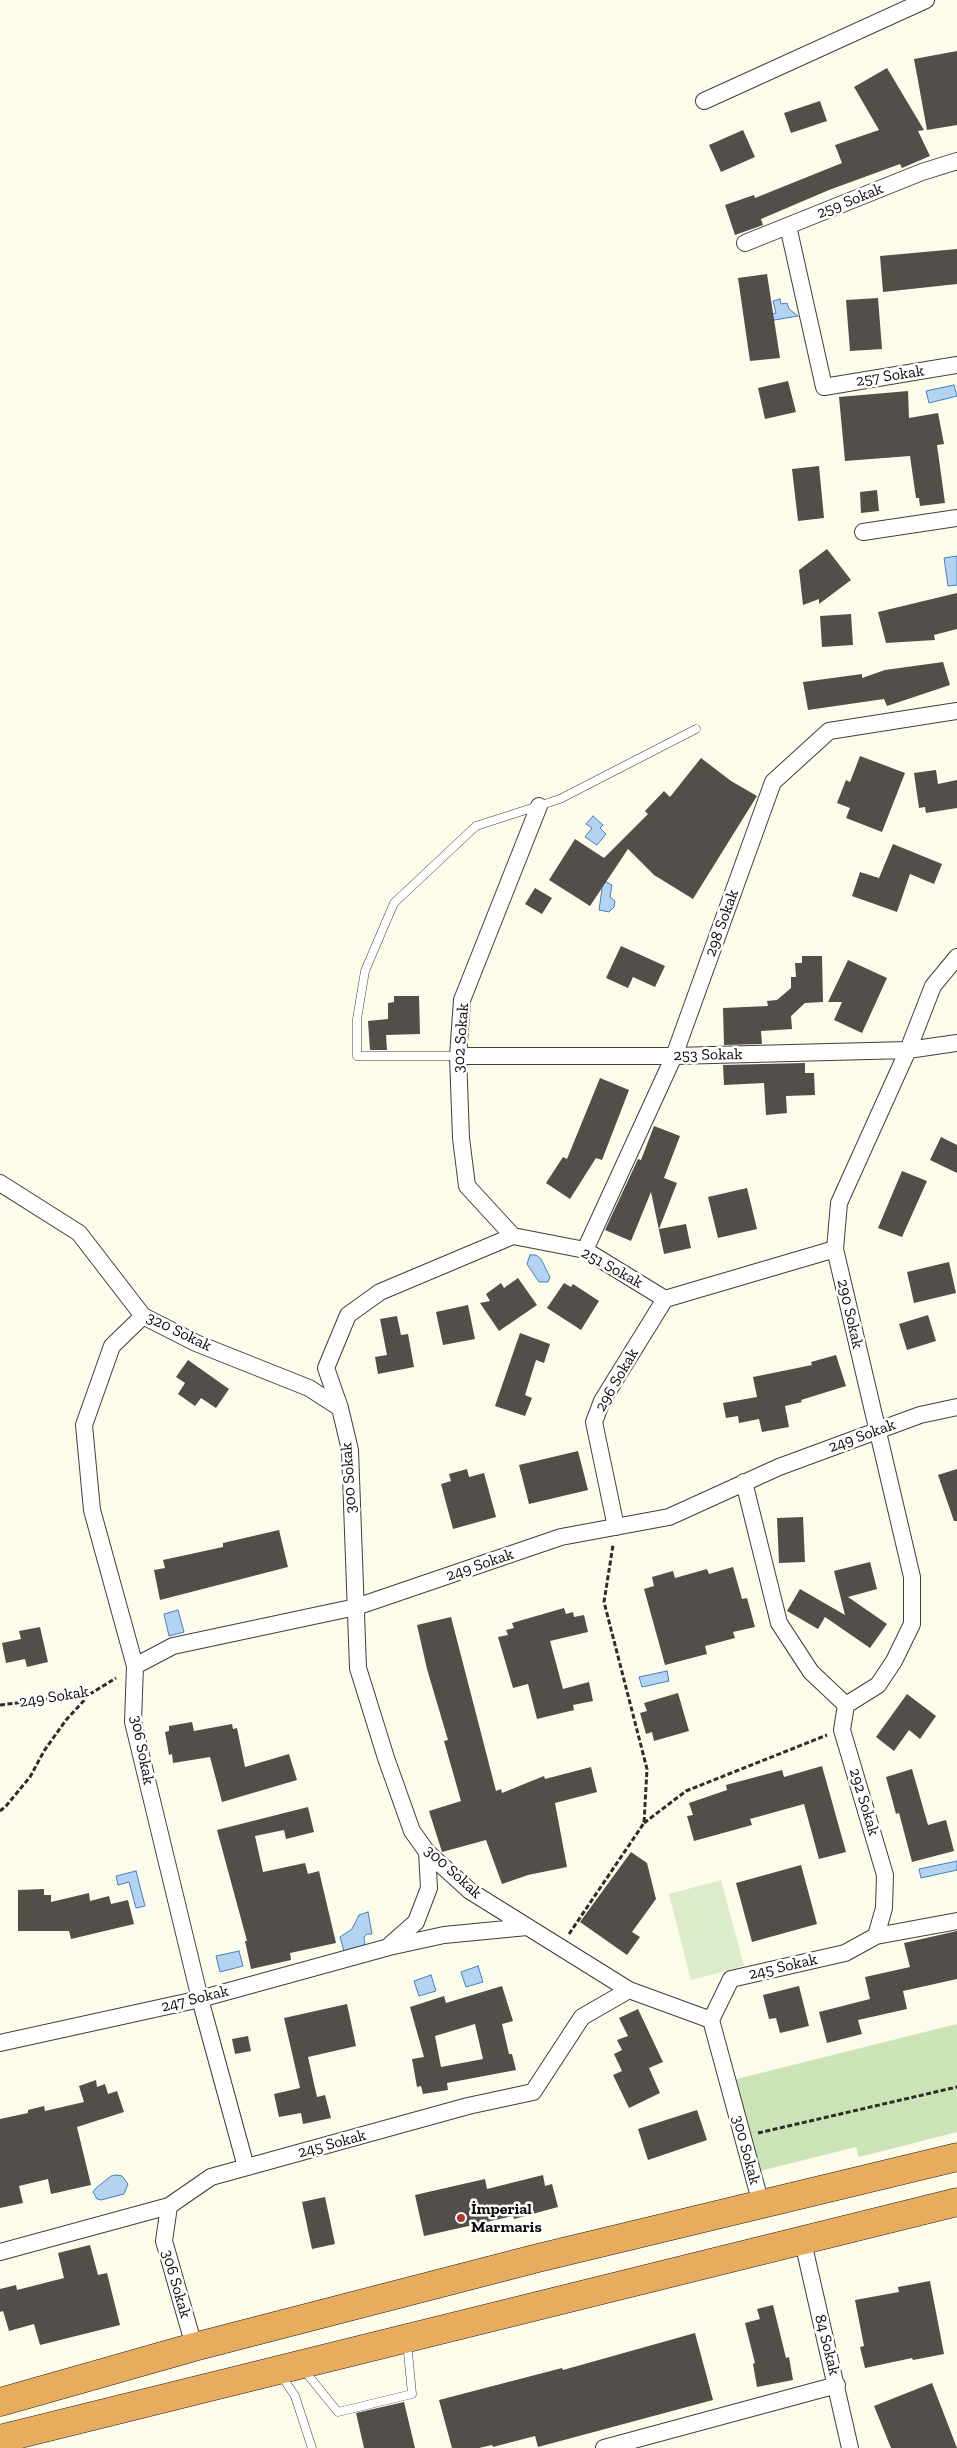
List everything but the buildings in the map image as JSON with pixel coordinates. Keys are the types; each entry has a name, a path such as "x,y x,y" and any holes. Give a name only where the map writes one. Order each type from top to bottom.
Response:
{"highway":[{"path":"0,2402 203,2344 538,2258 957,2157"},
{"path":"9,2441 289,2368 803,2242 957,2202"}],"street":[{"path":"704,101 926,0"},
{"name":"259 Sokak","path":"745,244 922,172 957,161"},
{"name":"257 Sokak","path":"788,226 824,387 957,365"},
{"path":"863,532 957,518"},
{"name":"298 Sokak","path":"585,1250 674,1056 773,782 830,731 957,711"},
{"name":"302 Sokak","path":"513,1236 467,1186 461,1138 458,1056 462,1000 539,806"},
{"name":"290 Sokak","path":"846,1705 878,1685 894,1661 912,1624 912,1577 835,1249 839,1203 908,1050 933,986 957,957"},
{"name":"253 Sokak","path":"458,1056 674,1056 908,1050 957,1043"},
{"name":"320 Sokak","path":"0,1183 79,1234 143,1316 196,1342 309,1388 340,1408"},
{"path":"340,1408 326,1368 348,1315 380,1292 513,1236"},
{"name":"251 Sokak","path":"513,1236 585,1250 665,1299"},
{"path":"665,1299 835,1249"},
{"name":"296 Sokak","path":"616,1527 594,1422 602,1401 665,1299"},
{"name":"306 Sokak","path":"143,1316 112,1346 84,1425 92,1510 135,1666 133,1722 200,1999 246,2167"},
{"name":"249 Sokak","path":"135,1666 173,1646 356,1607 561,1537 668,1516 779,1466 920,1415 957,1407"},
{"name":"300 Sokak","path":"340,1408 350,1450 358,1668 386,1758 412,1831 427,1852 470,1892 629,1990 711,2020 761,2204"},
{"path":"744,1482 779,1623 812,1672 846,1705"},
{"name":"292 Sokak","path":"846,1705 842,1730 885,1875 884,1908 876,1936"},
{"name":"247 Sokak","path":"389,1947 416,1922 429,1888 427,1852"},
{"path":"876,1936 957,1921"},
{"name":"247 Sokak","path":"0,2043 200,1999 389,1947 444,1935 527,1927"},
{"name":"245 Sokak","path":"711,2020 731,1979 845,1953 876,1936"},
{"name":"245 Sokak","path":"0,2252 169,2206 211,2177 468,2106 533,2092 582,2017 629,1990"},
{"name":"306 Sokak","path":"169,2206 164,2241 190,2332"},
{"name":"84 Sokak","path":"803,2242 850,2448"},
{"path":"604,2448 663,2441 837,2385"}],"lane":[{"path":"458,1056 357,1056 357,1019 365,971 394,903 476,826 560,799 696,729"},
{"path":"289,2368 338,2412 412,2394 407,2339"},
{"path":"289,2368 295,2396 312,2448"}],"path":[{"path":"616,1527 604,1602 647,1769 644,1823"},
{"name":"249 Sokak","path":"0,1705 90,1694 135,1666"},
{"path":"0,1811 30,1777 44,1751 66,1720 90,1694"},
{"path":"560,1947 644,1823 686,1790 842,1730"},
{"path":"742,2136 957,2087"}],"green space":[{"path":"721,1880 744,1966 691,1980 669,1894"},
{"path":"957,2024 957,2132 859,2157 856,2147 756,2172 733,2080"}],"water":[{"path":"780,299 781,304 787,303 789,309 798,316 763,322 763,316 776,313 773,301"},
{"path":"954,385 957,396 929,403 926,391"},
{"path":"957,556 957,585 948,586 944,558"},
{"path":"593,816 603,825 600,828 606,834 597,845 585,837 592,828 586,824"},
{"path":"606,882 612,885 610,897 615,901 614,907 609,912 599,910 602,889 600,884"},
{"path":"530,1255 536,1255 541,1259 550,1277 548,1282 539,1282 527,1264"},
{"path":"178,1610 184,1632 169,1636 164,1614"},
{"path":"667,1671 669,1681 642,1687 639,1677"},
{"path":"957,1861 957,1870 921,1878 919,1869"},
{"path":"136,1871 145,1906 136,1908 129,1882 118,1885 116,1876"},
{"path":"368,1912 372,1934 367,1934 364,1937 365,1945 344,1951 340,1937 352,1929 359,1915"},
{"path":"239,1951 243,1966 220,1972 216,1956"},
{"path":"478,1966 483,1982 466,1987 461,1972"},
{"path":"431,1975 436,1991 419,1996 414,1981"},
{"path":"111,2176 122,2176 128,2184 124,2194 101,2200 97,2199 93,2192 96,2188"}],"place":[{"name":"İmperial Marmaris","path":"461,2218"}]}
